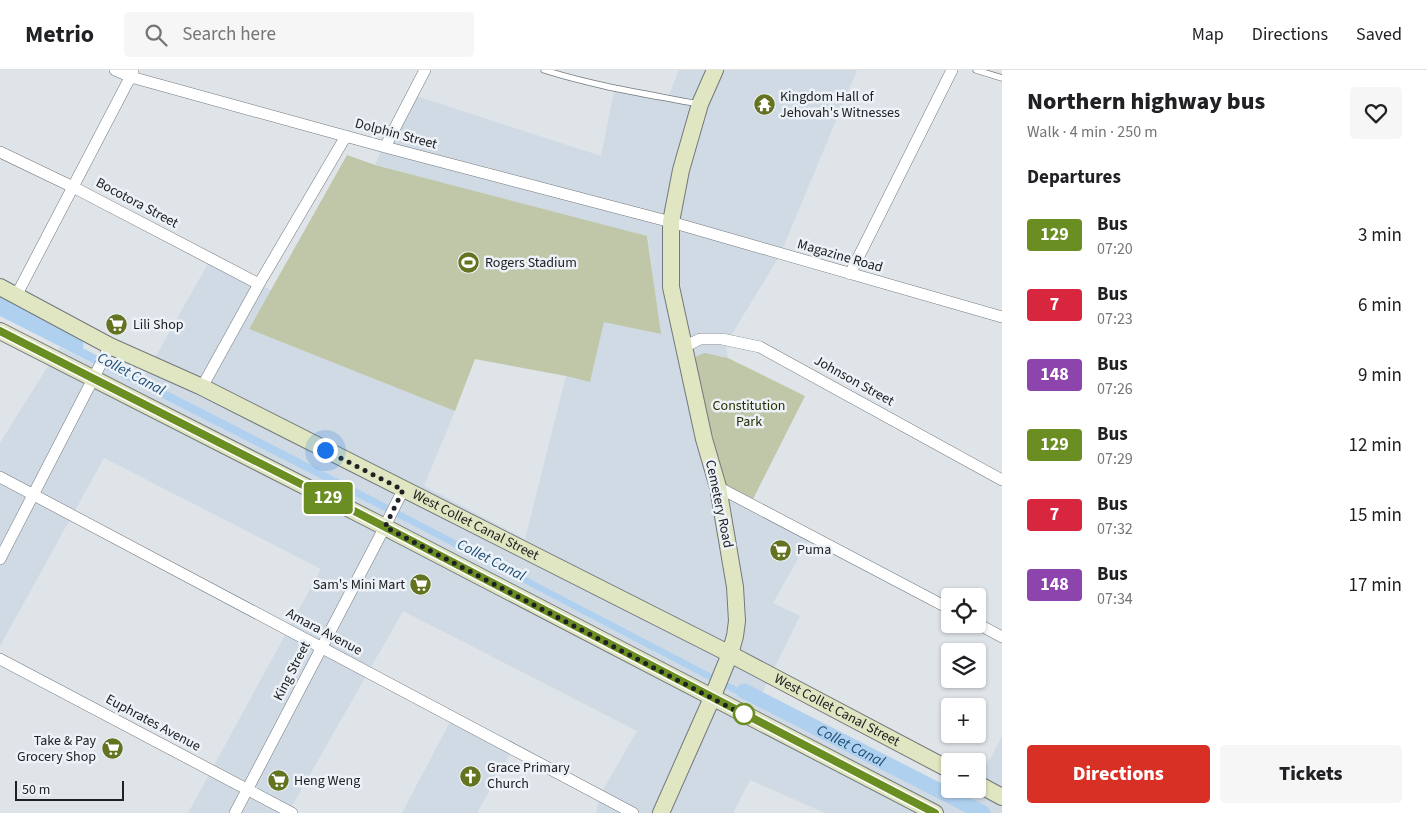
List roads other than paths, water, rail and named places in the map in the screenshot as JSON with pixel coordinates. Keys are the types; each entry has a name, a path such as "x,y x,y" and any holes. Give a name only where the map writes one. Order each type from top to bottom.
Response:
{"street":[{"name":"Dolphin Street","path":"115,70 132,73 385,147 670,222"},
{"name":"Cemetery Road","path":"661,813 714,694 735,636 737,606 718,487 704,439 672,287 670,222 682,162 700,104 715,70"},
{"path":"850,274 952,70"},
{"path":"385,147 422,71"},
{"path":"16,296 132,73"},
{"path":"202,387 258,284 346,136"},
{"name":"Bocotora Street","path":"0,152 73,187 258,284"},
{"name":"Magazine Road","path":"670,222 1002,317"},
{"name":"West Collet Canal Street","path":"0,288 108,350 202,387 400,496 941,766"},
{"path":"0,331 96,373 387,523 714,694 935,813"},
{"name":"Johnson Street","path":"684,347 700,339 722,339 760,348 1002,480"},
{"path":"0,559 108,350"},
{"name":"Amara Avenue","path":"0,477 633,813"},
{"path":"718,487 941,604"},
{"name":"King Street","path":"235,813 400,496"},
{"path":"986,628 1002,636"},
{"name":"Euphrates Avenue","path":"0,660 292,813"},
{"path":"986,788 1002,797"}],"lane":[{"path":"544,70 567,78 617,89 700,104"},
{"path":"976,70 1002,78"}],"water":[{"path":"0,306 298,458 941,794 941,798 949,798 978,813 968,813 412,525 0,316"}],"waterway":[{"name":"Collet Canal","path":"0,304 76,345"},
{"name":"Collet Canal","path":"744,691 983,813"}],"place":[{"name":"Kingdom Hall of Jehovah's Witnesses","path":"764,105"},
{"name":"Rogers Stadium","path":"469,263"},
{"name":"Lili Shop","path":"117,325"},
{"name":"Puma","path":"781,550"},
{"name":"Sam's Mini Mart","path":"421,585"},
{"name":"Take & Pay Grocery Shop","path":"112,749"},
{"name":"Grace Primary Church","path":"471,776"},
{"name":"Heng Weng","path":"278,781"}],"park label":[{"name":"Constitution Park","path":"749,414"}]}
